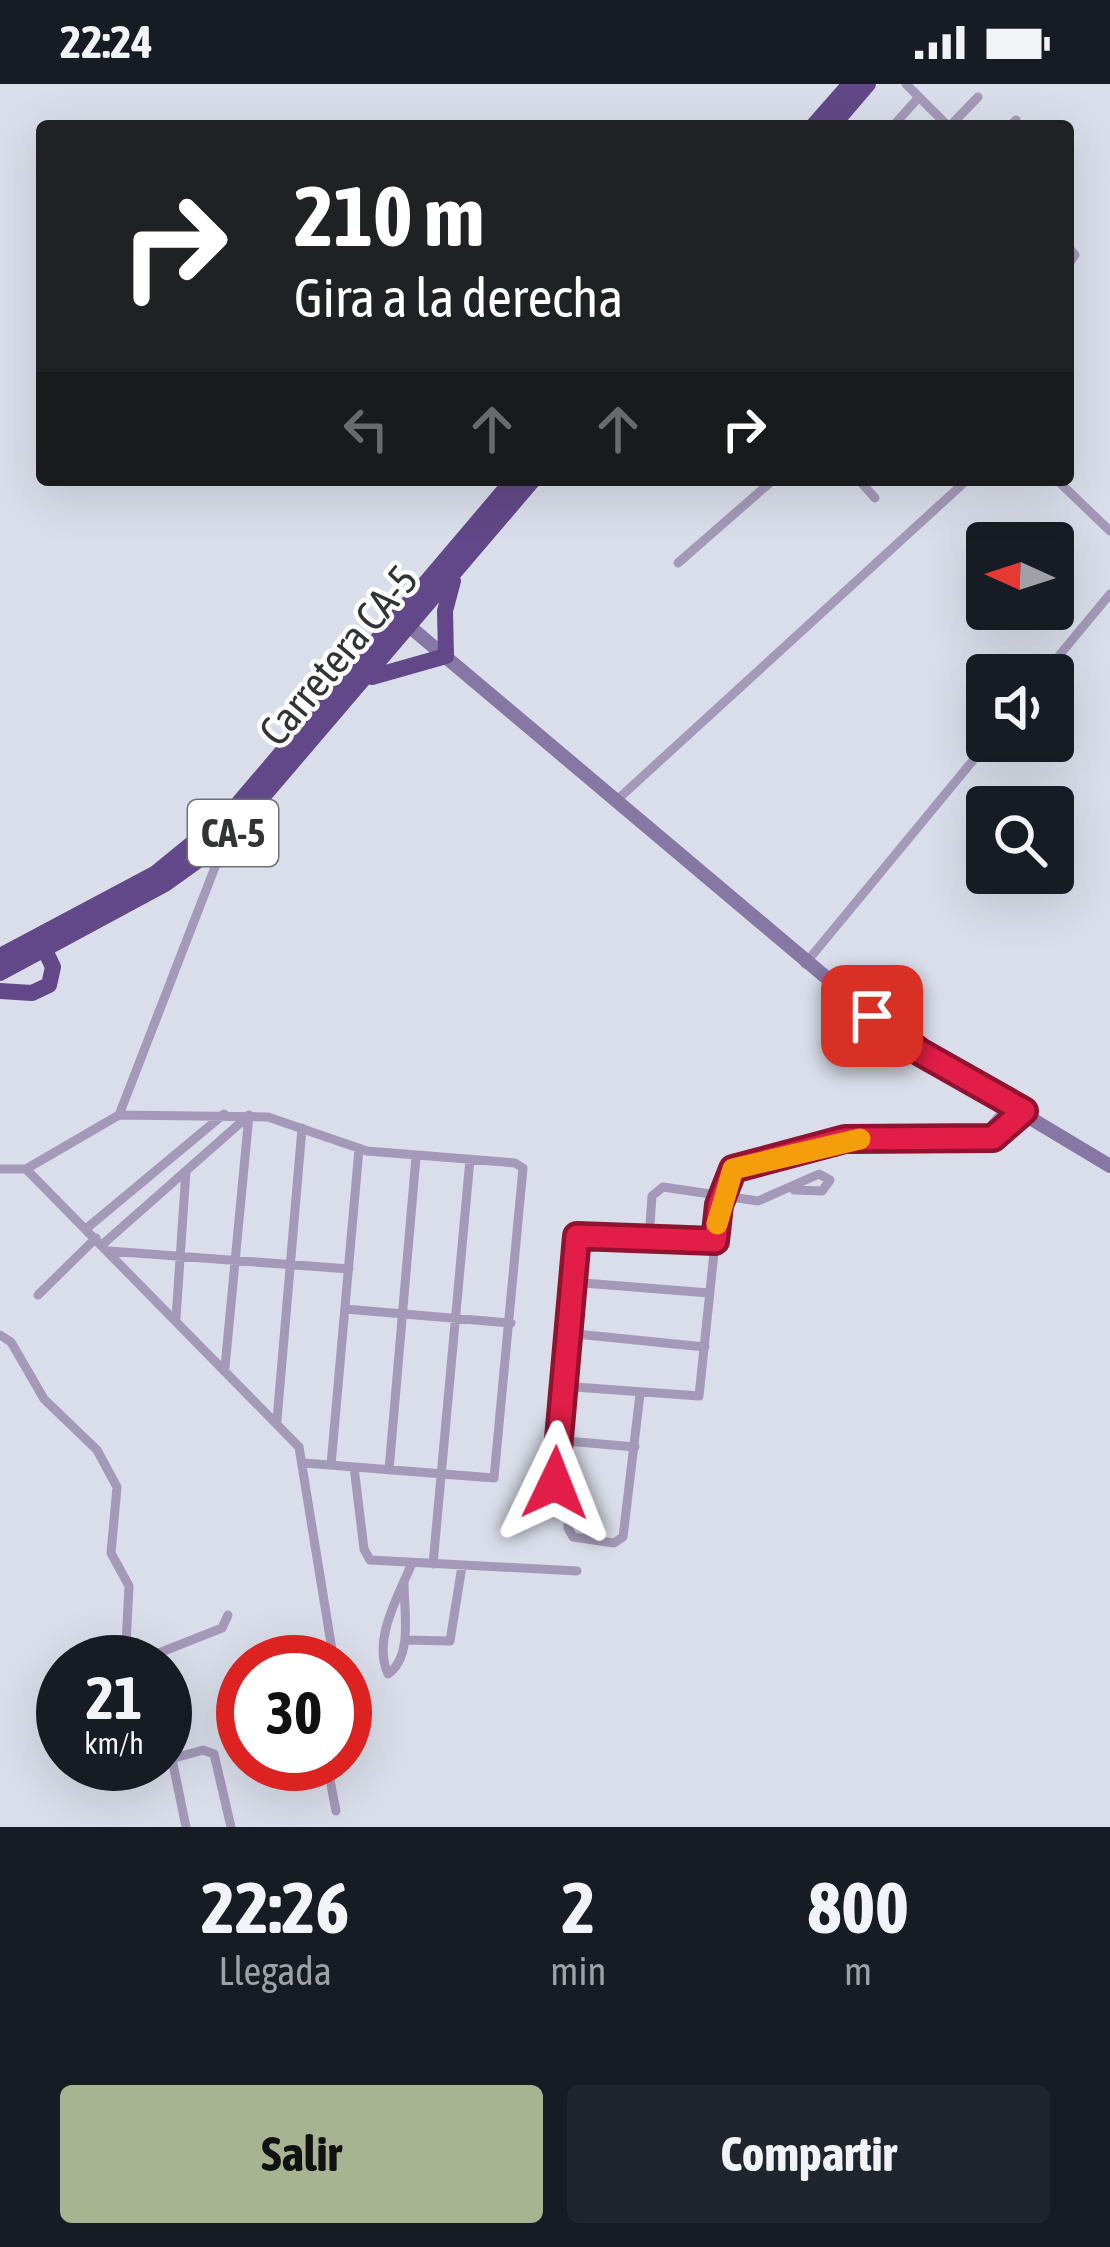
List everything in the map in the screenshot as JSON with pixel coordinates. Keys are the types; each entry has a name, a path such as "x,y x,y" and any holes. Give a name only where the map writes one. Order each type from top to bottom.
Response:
{"highway":[{"path":"837,120 853,84"},
{"path":"819,120 853,84"},
{"path":"837,120 868,84"},
{"name":"Carretera CA-5","path":"0,956 41,944 165,884 225,841 362,684 404,621 508,486"},
{"name":"Carretera CA-5","path":"0,973 155,873 232,811 404,621 457,570 528,486"},
{"path":"362,684 404,664 446,656 445,611 457,570"},
{"path":"0,991 32,993 49,985 53,968 41,944"}],"main road":[{"path":"404,621 618,799 805,964 920,1052 1110,1166"}],"street":[{"path":"906,84 943,120"},
{"path":"898,120 919,97"},
{"path":"955,120 978,97"},
{"path":"678,563 766,486"},
{"path":"864,486 875,498"},
{"path":"618,799 960,486"},
{"path":"1063,486 1110,531"},
{"path":"1060,654 1110,594"},
{"path":"805,964 972,762"},
{"path":"119,1114 225,841"},
{"path":"561,1386 699,1396 719,1205 727,1195 733,1169 845,1139 993,1138 1017,1108"},
{"path":"0,1169 26,1169 119,1114 249,1115 359,1149 515,1162 523,1168 496,1475 490,1480 304,1463"},
{"path":"87,1228 224,1114"},
{"path":"38,1295 249,1115"},
{"path":"225,1368 249,1115"},
{"path":"277,1420 302,1128"},
{"path":"331,1465 359,1149"},
{"path":"389,1470 416,1157"},
{"path":"433,1564 470,1159"},
{"path":"26,1169 277,1420 299,1448 330,1635"},
{"path":"176,1318 186,1172"},
{"path":"649,1238 651,1200 658,1189 758,1202 794,1190"},
{"path":"640,1394 622,1537 614,1543 570,1533 571,1491 552,1478 574,1240 581,1233 715,1241"},
{"path":"103,1244 349,1269"},
{"path":"571,1282 709,1293"},
{"path":"345,1309 512,1323"},
{"path":"566,1333 705,1347"},
{"path":"0,1335 10,1342 44,1399 97,1450 117,1487 111,1553 129,1586 126,1635"},
{"path":"555,1440 635,1447"},
{"path":"354,1467 364,1553 374,1561 577,1571"},
{"path":"404,1583 405,1640 399,1662 388,1674 387,1632 404,1583 412,1563"},
{"path":"405,1640 450,1641 462,1566"},
{"path":"192,1639 222,1628 228,1615"},
{"path":"192,1753 214,1754 231,1827"},
{"path":"178,1791 186,1827"},
{"path":"332,1791 336,1810"}],"slow traffic":[{"path":"717,1224 733,1169 833,1141 860,1139"}],"route":[{"path":"555,1483 552,1474 577,1236 715,1241 719,1205 727,1195 733,1169 845,1139 993,1138 1024,1111 920,1052 872,1016"}]}
